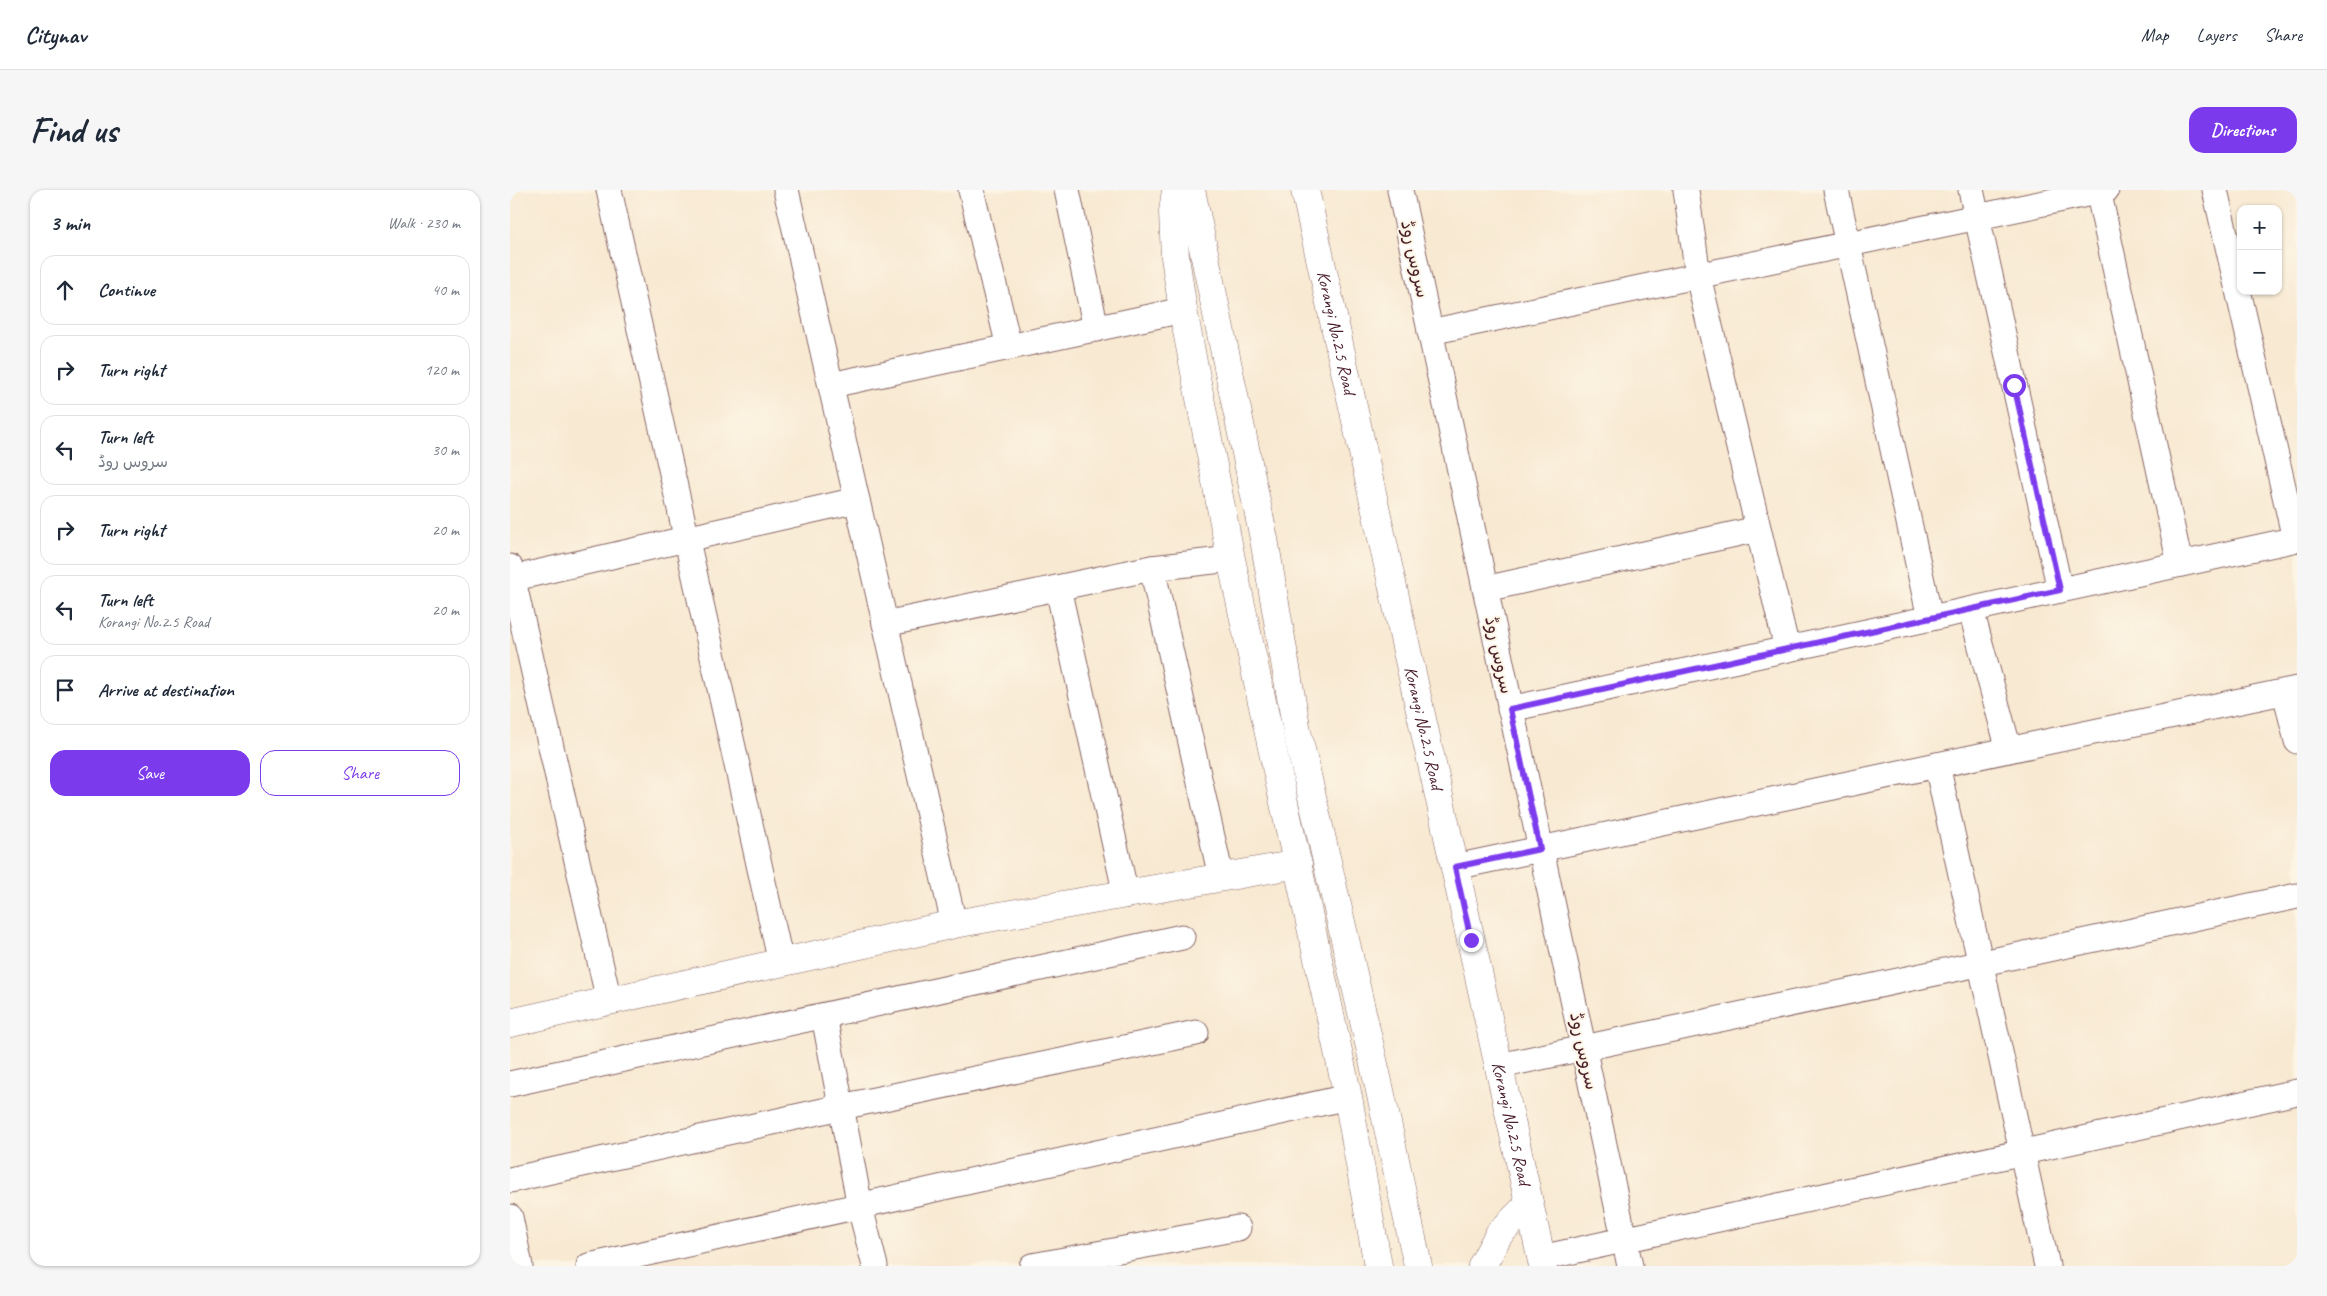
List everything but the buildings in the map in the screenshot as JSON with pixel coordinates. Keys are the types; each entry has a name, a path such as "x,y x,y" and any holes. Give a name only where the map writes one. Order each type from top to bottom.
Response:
{"main road":[{"path":"1176,190 1173,212 1175,257 1183,310 1231,559 1348,1097 1378,1266"},
{"path":"1191,190 1264,539 1297,732 1379,1086 1418,1266"},
{"name":"Korangi No.2.5 Road","path":"1305,190 1542,1262"},
{"path":"510,1023 954,924 1298,864"},
{"path":"1482,1266 1499,1234 1529,1204"}],"street":[{"path":"609,190 781,963"},
{"path":"786,190 954,924"},
{"path":"971,190 1009,347"},
{"path":"1067,190 1096,328"},
{"name":"سروس روڈ","path":"1400,190 1630,1266"},
{"path":"1686,190 1698,276 1787,649"},
{"path":"1836,190 1930,618"},
{"path":"1971,190 2060,590"},
{"path":"1510,709 2296,539 2214,190"},
{"path":"1430,332 2101,191 2180,564"},
{"path":"831,385 1183,310"},
{"path":"609,1001 511,575 686,539 857,500"},
{"path":"1485,589 1758,529"},
{"path":"885,624 1152,568 1231,559"},
{"path":"1152,568 1221,877"},
{"path":"1058,588 1126,895"},
{"path":"1971,610 2009,750"},
{"path":"1455,867 2291,691 2297,741"},
{"path":"1937,765 2047,1266"},
{"path":"1499,1066 2297,896"},
{"path":"510,1084 1182,937"},
{"path":"824,1016 860,1207 875,1266"},
{"path":"510,1180 841,1107 1196,1033"},
{"path":"1542,1262 1625,1240 2297,1092"},
{"path":"589,1266 1348,1097"},
{"path":"510,1217 520,1266"},
{"path":"1032,1266 1238,1228"}],"route":[{"path":"1471,940 1455,867 1540,849 1510,709 2060,590 2014,385"}]}
